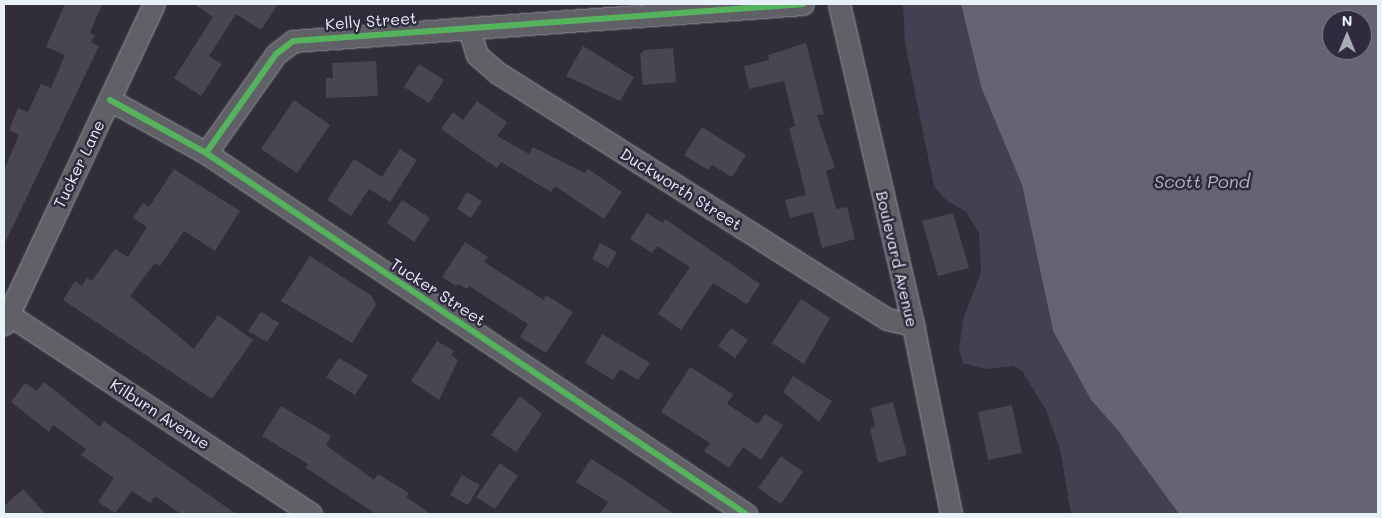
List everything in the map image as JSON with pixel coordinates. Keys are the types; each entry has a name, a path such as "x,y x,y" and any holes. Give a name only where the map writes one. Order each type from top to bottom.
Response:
{"street":[{"name":"Tucker Lane","path":"6,319 154,4"},
{"name":"Kelly Street","path":"206,153 284,45 344,36 469,29 687,8 803,4"},
{"name":"Boulevard Avenue","path":"839,4 913,325 951,514"},
{"name":"Duckworth Street","path":"469,29 477,55 498,73 888,320 913,325"},
{"name":"Tucker Street","path":"110,100 206,153 746,514"},
{"name":"Kilburn Avenue","path":"6,319 311,514"}],"shaded area":[{"path":"903,4 961,4 981,87 1022,185 1053,331 1091,400 1116,428 1179,514 1071,514 1060,448 1046,410 1022,371 1013,366 986,369 963,363 959,350 963,320 981,272 979,233 966,212 946,200 934,186 905,43"}],"water":[{"name":"Scott Pond","path":"961,4 1378,4 1378,514 1179,514 1116,428 1091,400 1053,331 1022,185 981,87"}],"building":[{"path":"65,4 102,4 90,33 95,35 91,42 99,46 4,245 4,170 19,135 9,130 18,108 28,112 41,84 51,88 65,55 46,47"},
{"path":"194,4 278,4 261,30 236,14 209,56 222,64 201,96 174,78 213,17"},
{"path":"806,43 824,114 817,115 835,168 826,171 836,209 847,207 855,239 822,248 813,212 790,218 785,200 806,195 789,128 795,126 784,81 749,89 744,66 769,60 768,55"},
{"path":"583,46 634,77 620,101 566,76"},
{"path":"673,48 676,82 643,85 640,54 645,50"},
{"path":"376,61 378,96 326,98 326,78 333,78 332,63"},
{"path":"419,64 444,80 429,103 404,87"},
{"path":"294,100 330,125 297,173 261,149"},
{"path":"477,101 507,122 497,136 529,154 533,147 585,173 588,169 622,192 604,219 555,186 551,192 501,162 497,168 441,129 453,112 463,120"},
{"path":"702,127 746,155 732,177 712,165 708,170 684,155"},
{"path":"400,149 417,160 390,202 369,189 351,216 327,200 354,159 382,177"},
{"path":"174,169 240,211 215,251 184,231 160,266 155,263 130,296 194,349 218,315 253,340 212,399 63,300 75,281 82,286 87,278 92,281 115,249 128,257 147,227 133,218 143,203 149,207"},
{"path":"467,192 482,201 471,218 457,209"},
{"path":"402,200 430,218 414,242 387,223"},
{"path":"647,213 663,223 665,219 760,284 747,304 713,283 681,330 658,314 690,267 657,246 652,253 630,239"},
{"path":"953,213 969,268 938,276 922,221"},
{"path":"465,242 488,257 484,262 544,300 546,295 573,312 546,353 520,337 528,324 469,286 467,289 458,284 456,286 442,277"},
{"path":"600,243 617,252 608,268 592,259"},
{"path":"310,256 372,296 376,305 352,343 281,301"},
{"path":"801,299 830,318 804,364 772,343"},
{"path":"261,312 279,323 267,342 248,331"},
{"path":"731,328 748,340 735,358 718,346"},
{"path":"602,334 650,363 638,380 620,369 613,380 585,363"},
{"path":"437,341 454,351 451,355 458,360 439,400 411,381"},
{"path":"339,358 368,375 355,395 326,377"},
{"path":"690,367 733,394 727,404 758,424 765,414 783,425 761,460 743,447 729,468 704,451 710,443 661,412"},
{"path":"793,376 832,401 819,422 783,392"},
{"path":"44,382 100,427 104,421 236,514 181,514 155,496 150,503 132,491 115,513 98,502 114,478 81,455 86,449 53,425 49,432 11,402 25,383 37,391"},
{"path":"520,396 542,414 516,452 491,435"},
{"path":"893,402 907,455 878,463 870,428 875,427 871,408"},
{"path":"1012,405 1022,453 988,460 978,412"},
{"path":"281,406 331,436 326,445 374,480 378,474 409,493 406,497 431,514 376,514 306,468 308,464 262,436"},
{"path":"781,456 803,472 781,504 758,488"},
{"path":"591,459 674,514 600,514 608,502 576,482"},
{"path":"500,463 518,476 495,509 476,497"},
{"path":"462,475 480,485 468,505 450,495"},
{"path":"23,489 46,514 4,514 4,506"}],"cycle path":[{"path":"206,153 276,54 293,41 803,4"},
{"path":"110,100 206,153 746,514"}]}
